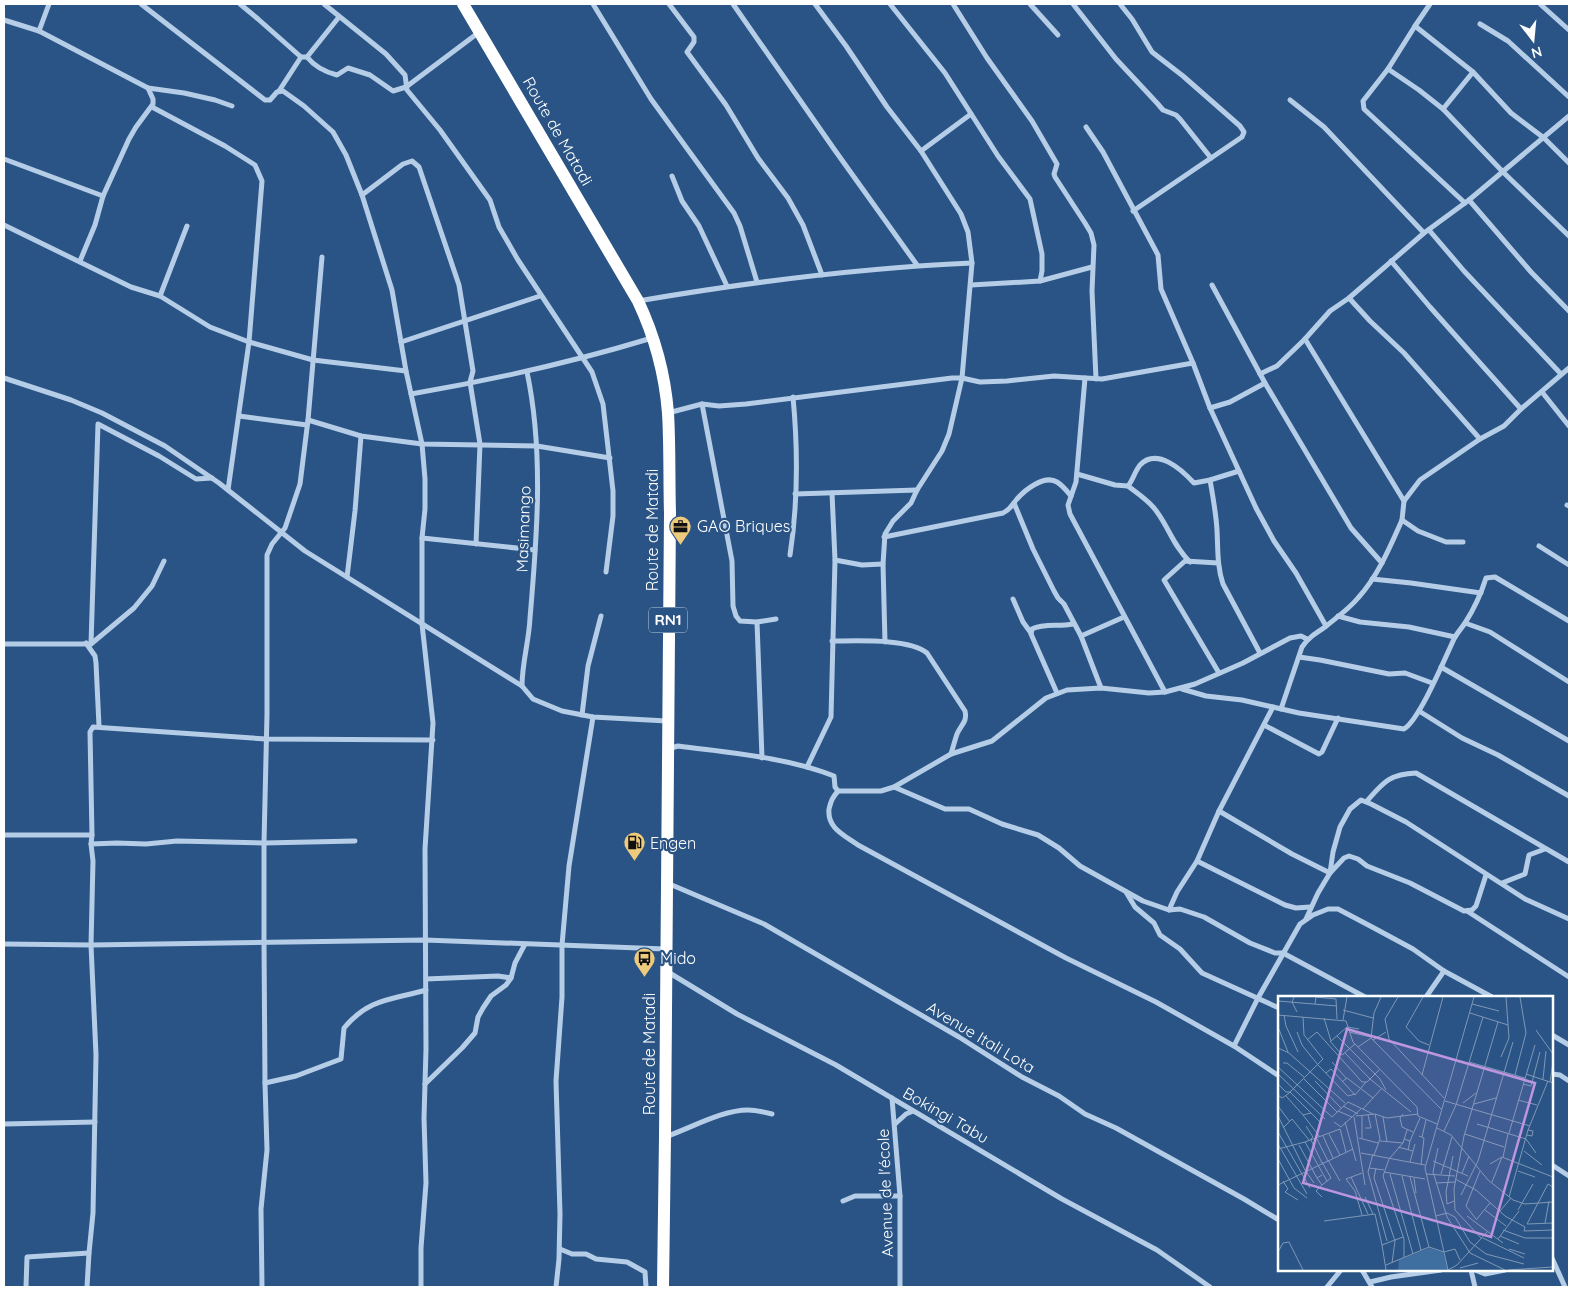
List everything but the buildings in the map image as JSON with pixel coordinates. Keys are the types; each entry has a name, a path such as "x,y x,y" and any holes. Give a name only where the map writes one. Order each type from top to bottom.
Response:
{"highway":[{"name":"Route de Matadi","path":"463,4 638,301 652,338 668,413 670,513 662,1287"}],"street":[{"path":"39,32 49,4"},
{"path":"141,4 267,101 271,100 279,91 301,58 308,57 339,17"},
{"path":"240,4 301,58"},
{"path":"324,4 386,54 405,75 407,90 440,130 490,200 499,227 540,296 592,372 603,404 610,458 614,516 606,572"},
{"path":"593,4 651,99 734,213 740,226 757,282"},
{"path":"669,4 694,37 694,42 687,52 726,105 758,158 788,198 803,225 822,275"},
{"path":"733,4 917,265"},
{"path":"815,4 887,107 921,151 961,214 968,232 972,262 962,378 945,442 934,465 917,490 911,503 892,521 884,537 885,642"},
{"path":"890,4 945,73 998,156 1030,199 1042,254 1040,280"},
{"path":"953,4 987,58 1032,121 1055,160 1057,167 1055,177 1091,233 1094,245 1092,267 1096,379"},
{"path":"1030,4 1058,35"},
{"path":"1073,4 1116,59 1163,110 1180,119 1211,158"},
{"path":"1120,4 1132,19 1152,52 1183,76 1240,126 1244,132 1242,137 1133,211"},
{"path":"1430,4 1362,105 1364,109 1467,202 1569,312"},
{"path":"1540,4 1569,30"},
{"path":"4,20 39,32 148,88 184,92 232,106"},
{"path":"1480,24 1508,41 1569,97"},
{"path":"1415,26 1474,72 1511,113 1544,138 1569,163"},
{"path":"308,57 312,64 317,65 323,71 337,75 348,68 370,75 393,91 398,91 480,32"},
{"path":"1388,69 1443,109 1503,172 1569,236"},
{"path":"1443,109 1474,72"},
{"path":"80,261 95,225 103,196 136,127 152,107 153,99 148,88"},
{"path":"279,91 291,95 333,132 346,155 362,195 392,290 406,371 422,444 425,479 425,509 422,538 422,624 433,723 433,740 425,849 424,940 426,990 424,1118 426,1184 421,1248 421,1287"},
{"path":"1290,100 1324,128 1476,283 1560,374"},
{"path":"152,107 225,146 256,166 260,176 262,187 249,342 228,490"},
{"path":"921,151 971,114"},
{"path":"1260,374 1277,366 1330,311 1349,298 1426,232 1467,202 1569,116"},
{"path":"1086,127 1102,152 1158,255 1161,288 1210,408 1263,523 1296,573 1326,626"},
{"path":"4,159 103,196"},
{"path":"362,195 403,164 412,161 419,167 459,285 473,371 470,382 480,444 476,544"},
{"path":"672,176 682,201 699,226 727,286"},
{"path":"4,225 132,287 160,296 210,327 249,342 313,360 406,371"},
{"path":"160,296 187,226"},
{"path":"262,1287 261,1209 267,1150 264,843 267,556 268,549 280,531 285,528 300,484 308,423 322,257"},
{"path":"1392,261 1430,307 1521,409"},
{"path":"638,301 757,282 917,265 972,262"},
{"path":"971,285 1040,280 1092,267"},
{"path":"1212,285 1265,383 1351,528 1382,562"},
{"path":"401,342 540,296"},
{"path":"1349,298 1404,353 1480,439"},
{"path":"411,394 527,372 652,338"},
{"path":"1305,339 1404,501"},
{"path":"668,413 702,404 719,406 746,404 962,378 980,382 1054,376 1096,379 1111,378 1193,363"},
{"path":"1281,709 1302,647 1307,639 1326,626 1357,599 1372,579 1402,520 1404,501 1420,480 1480,439 1504,426 1560,374 1569,368"},
{"name":"Masimango","path":"522,686 530,624 535,550 537,446 533,403 527,372"},
{"path":"4,378 102,412 165,446 212,478 305,551 522,686 533,699 562,711 593,717 667,721"},
{"path":"1085,378 1077,474 1068,505 1070,514 1165,692"},
{"path":"1210,408 1230,402 1265,383"},
{"path":"1542,392 1569,426"},
{"path":"790,555 795,522 797,443 793,397"},
{"path":"702,404 732,561 736,616 740,621 757,622 776,619"},
{"path":"239,416 308,423 362,436 422,444 537,446 610,458"},
{"path":"99,726 96,663 89,644 98,424 159,456 196,479 212,478"},
{"path":"348,577 362,436"},
{"path":"1128,486 1137,469 1149,459 1162,460 1182,470 1194,483 1239,471"},
{"path":"1077,474 1115,485 1128,486 1152,504 1178,550 1190,562"},
{"path":"884,537 1003,513 1009,510 1025,490 1036,484 1051,480 1057,482 1071,496"},
{"path":"1210,480 1217,529 1218,563 1223,584 1260,654"},
{"path":"795,494 917,490"},
{"path":"807,767 831,717 835,560 832,492"},
{"path":"1014,503 1033,549 1058,598 1064,604 1081,636 1101,688"},
{"path":"1402,520 1418,531 1446,542 1463,542"},
{"path":"422,538 535,550"},
{"path":"1540,546 1569,565"},
{"path":"835,560 862,565 883,564"},
{"path":"4,644 89,644 134,608 152,586 164,561"},
{"path":"1218,563 1185,561 1164,580 1219,673"},
{"path":"1182,688 1206,696 1404,729 1409,726 1419,711 1455,637 1481,593 1486,578 1495,577 1569,621"},
{"path":"1372,579 1481,593"},
{"path":"1012,599 1031,634 1057,693"},
{"path":"582,715 588,666 601,616"},
{"path":"1081,636 1124,616"},
{"path":"1338,616 1360,622 1409,628 1455,637"},
{"path":"757,622 762,758"},
{"path":"1465,623 1490,632 1569,682"},
{"path":"1031,634 1032,629 1041,625 1062,626 1073,624"},
{"path":"1278,1075 1234,1046 1156,1002 1066,958 858,845 837,830 830,821 829,813 831,799 838,792 881,791 894,787 951,754 992,741 1024,714 1057,693 1067,690 1101,688 1149,693 1165,692 1182,688 1243,663 1290,638 1301,636 1307,639"},
{"path":"832,641 885,642 915,647 927,653 965,711 965,722 958,731 951,754"},
{"path":"1299,657 1389,674 1405,674 1432,683"},
{"path":"1441,667 1569,741"},
{"path":"1169,910 1177,892 1197,861 1219,811 1273,707"},
{"path":"1419,711 1462,738 1498,755 1569,796"},
{"path":"556,1287 560,1249 556,1081 562,997 562,945 569,866 593,717"},
{"path":"1264,725 1319,754 1322,752 1338,718"},
{"path":"88,1287 93,1213 96,1055 91,945 93,861 91,844 90,732 93,727 266,739 433,740"},
{"path":"668,750 678,746 762,758 807,767 834,776 835,787 838,792"},
{"path":"1367,801 1387,780 1402,774 1416,773 1569,862"},
{"path":"894,787 945,808 969,809 1002,824 1038,835 1059,848 1080,866 1126,892 1153,905 1169,910 1180,909 1204,917 1250,943 1275,954 1284,953 1363,996"},
{"path":"1330,873 1333,852 1340,827 1350,809 1361,800 1367,801 1406,822 1525,899 1569,919"},
{"path":"1219,811 1292,854 1330,873"},
{"path":"4,835 92,835"},
{"path":"91,844 146,844 177,841 264,843 355,841"},
{"path":"1502,883 1525,874 1529,854 1545,849"},
{"path":"1306,919 1310,907 1330,873 1344,858 1349,856 1358,859 1367,866 1410,883 1467,912 1569,977"},
{"path":"1197,861 1285,905 1296,908 1310,907"},
{"path":"1467,912 1476,906 1486,875"},
{"name":"Avenue Itali Lota","path":"667,883 764,924 1059,1096 1084,1114 1116,1128 1278,1219"},
{"path":"1126,892 1135,906 1154,923 1160,935 1180,949 1202,973 1278,1008"},
{"path":"1234,1046 1258,998 1300,924 1318,912 1338,909 1413,949 1444,971 1490,996"},
{"path":"4,944 91,945 424,940 666,950"},
{"path":"425,1084 458,1053 475,1033 480,1012 491,996 506,985 511,978 515,963 525,944"},
{"name":"Bokingi Tabu","path":"666,971 736,1014 802,1047 913,1110 1062,1199 1157,1250 1210,1287"},
{"path":"1427,996 1444,971"},
{"path":"426,979 498,976 511,978"},
{"path":"265,1084 296,1076 341,1060 344,1028 367,1007 382,1001 426,990"},
{"path":"1553,1035 1569,1046"},
{"path":"1553,1074 1560,1075 1569,1081"},
{"name":"Avenue de l'école","path":"892,1098 900,1196 900,1287"},
{"path":"665,1136 731,1112 755,1110 772,1114"},
{"path":"895,1124 913,1110"},
{"path":"4,1124 95,1122"},
{"path":"1553,1166 1569,1176"},
{"path":"843,1202 855,1196 900,1196"},
{"path":"560,1249 572,1254 586,1254 596,1259 627,1262 645,1272 646,1287"},
{"path":"26,1287 27,1257 89,1253"},
{"path":"1554,1270 1564,1287"},
{"path":"1326,1287 1340,1271"},
{"path":"1363,1271 1371,1285 1391,1277 1434,1271"},
{"path":"1367,1275 1370,1271"},
{"path":"1471,1271 1475,1287"},
{"path":"1478,1271 1485,1274 1500,1271"}],"place":[{"name":"GAO Briques","path":"681,545"},
{"name":"Engen","path":"634,862"},
{"name":"Mido","path":"644,977"}]}
